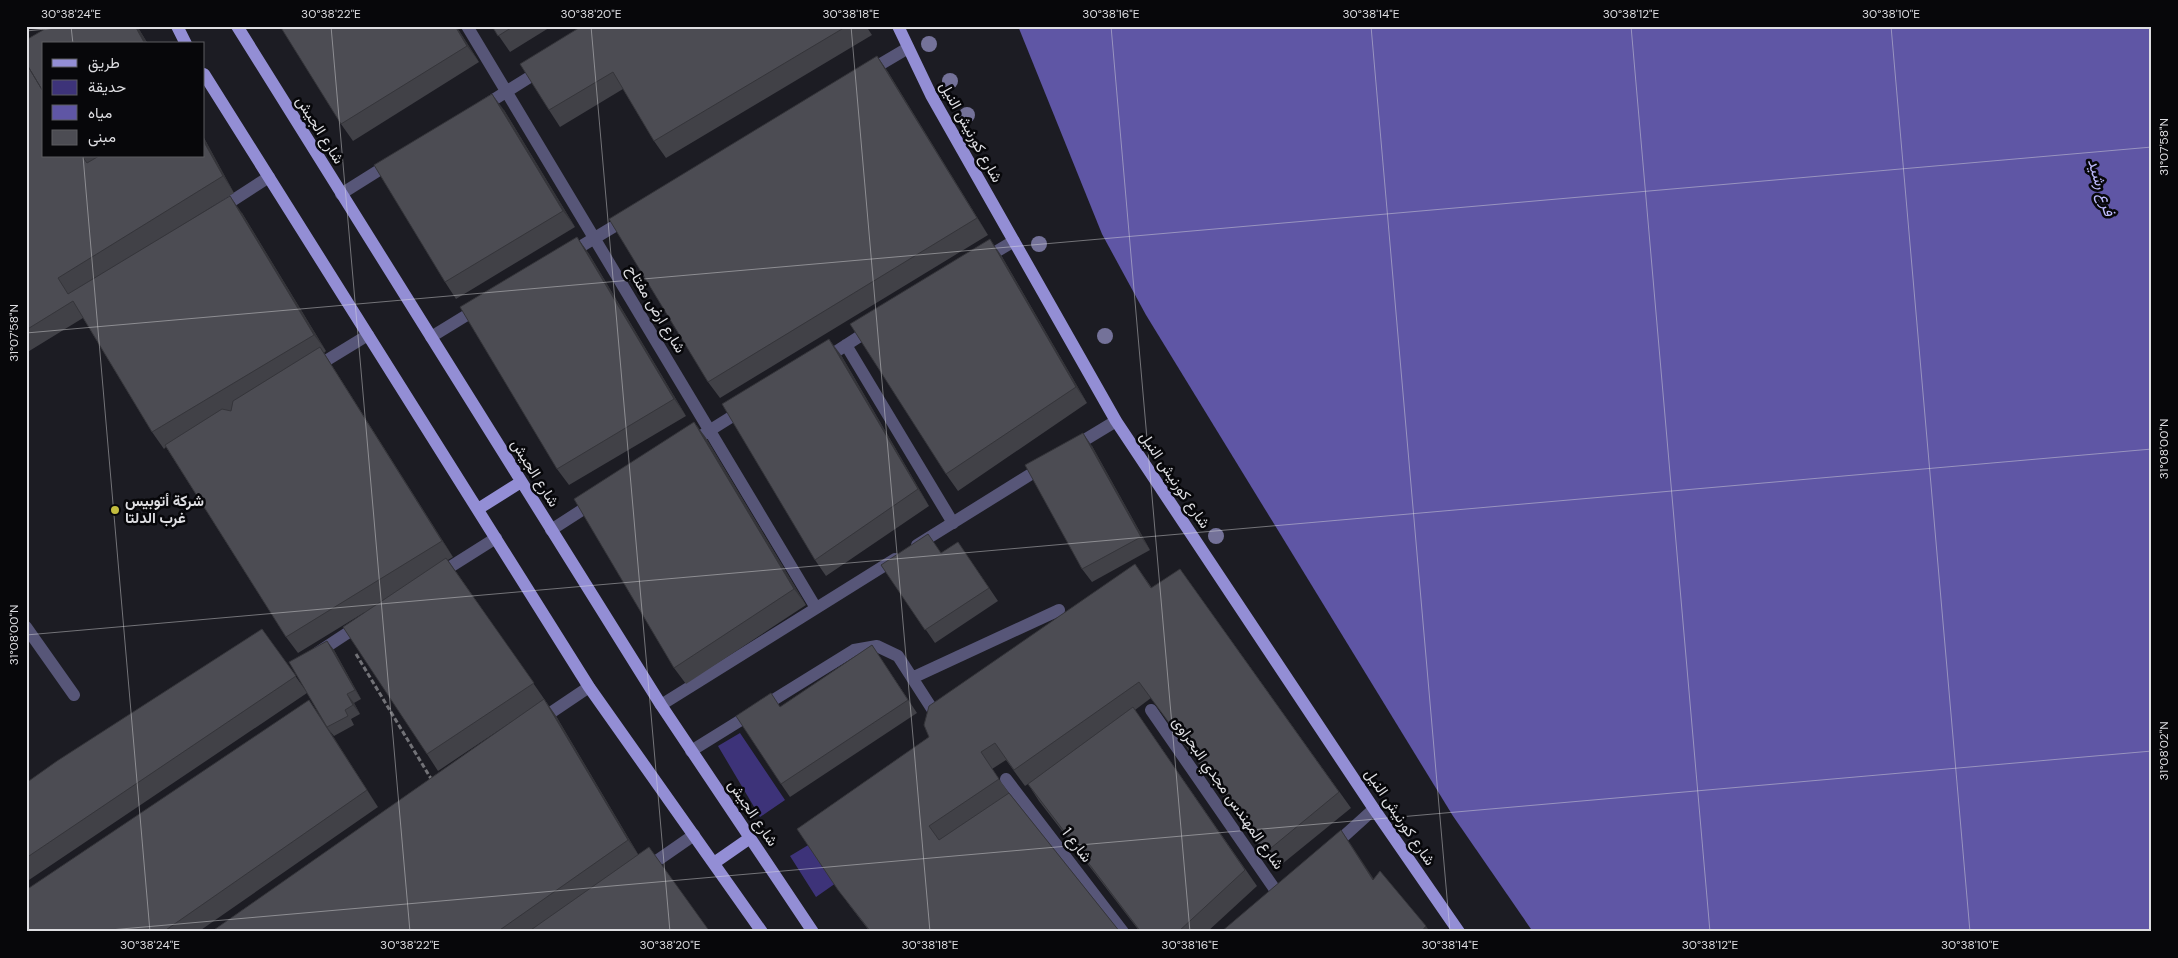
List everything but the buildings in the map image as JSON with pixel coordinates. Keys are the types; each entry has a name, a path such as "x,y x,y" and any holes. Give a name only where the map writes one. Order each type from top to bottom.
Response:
{"main road":[{"path":"176,26 185,42"},
{"name":"شارع الجيش","path":"237,26 661,705 813,932"},
{"name":"شارع كورنيش النيل","path":"898,26 931,95 1116,421 1374,809 1459,932"},
{"path":"205,76 589,687 762,932"},
{"path":"478,509 521,482"},
{"path":"714,863 750,838"}],"street":[{"name":"شارع ارض مفتاح","path":"467,26 816,608"},
{"path":"857,79 908,48"},
{"path":"474,112 556,62"},
{"path":"341,194 407,153"},
{"path":"210,215 269,177"},
{"path":"561,258 636,212"},
{"path":"972,267 1014,240"},
{"path":"431,337 488,302"},
{"path":"814,365 880,324"},
{"path":"302,375 368,335"},
{"path":"846,345 953,523"},
{"path":"693,441 758,400"},
{"path":"661,705 1116,421"},
{"path":"551,530 609,493"},
{"path":"429,581 496,538"},
{"path":"912,678 1059,610"},
{"path":"305,661 370,619"},
{"path":"26,627 74,695"},
{"path":"691,751 854,650 877,646 898,656 936,714"},
{"path":"526,730 589,687"},
{"name":"شارع المهندس مجدي البحراوى","path":"1151,710 1279,894"},
{"name":"شارع 1","path":"1006,778 1123,932"},
{"path":"1322,855 1374,809"},
{"path":"632,878 694,835"}],"path":[{"path":"344,635 438,789"}],"green space":[{"path":"740,733 785,800 760,817 718,746"},
{"path":"810,844 836,883 816,897 790,856"}],"water":[{"name":"فرع رشيد","path":"1018,26 2152,26 2152,932 1533,932 1453,816 1146,315 1102,234"}],"place":[{"name":"شركة أتوبيس غرب الدلتا","path":"115,510"}]}
